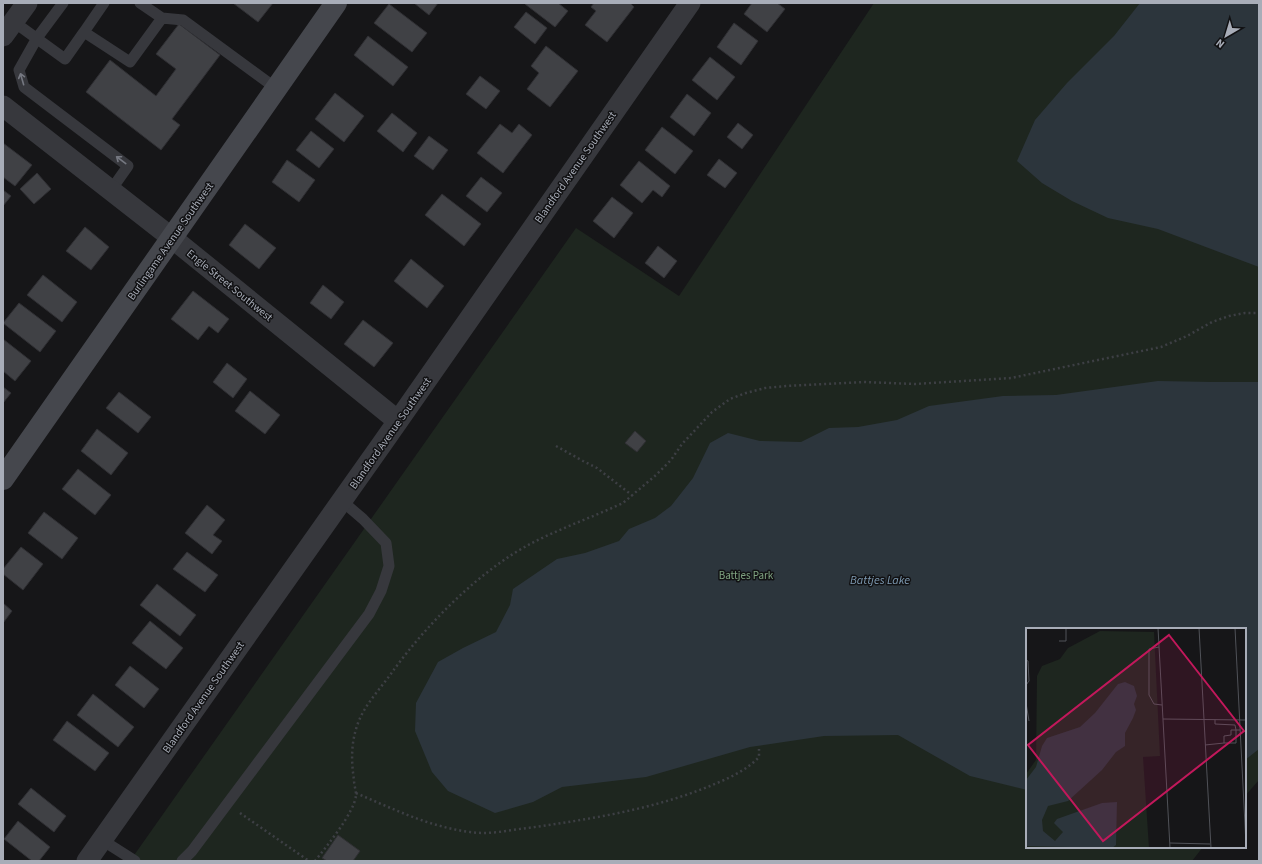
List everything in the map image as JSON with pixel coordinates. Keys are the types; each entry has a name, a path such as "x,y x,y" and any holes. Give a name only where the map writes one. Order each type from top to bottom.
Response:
{"street":[{"path":"8,29 27,3"},
{"name":"Burlingame Avenue Southwest","path":"3,479 336,3"},
{"name":"Blandford Avenue Southwest","path":"87,861 342,501 690,3"},
{"name":"Engle Street Southwest","path":"3,106 172,238 398,421"}],"lane":[{"path":"63,3 37,38 19,70 24,87 128,166 111,190"},
{"path":"8,29 37,38 66,59 104,3"},
{"path":"140,3 162,18 183,20 277,89"},
{"path":"84,32 130,62 162,18"},
{"path":"182,861 192,851 368,614 381,591 389,566 386,543 363,519 342,501"},
{"path":"102,840 135,861"}],"path":[{"path":"315,861 338,830 355,802 356,793 352,761 352,745 355,730 362,712 420,634 474,583 514,554 531,543 623,503 633,496 671,460 682,444 712,412 730,399 765,388 786,386 864,382 915,384 1011,378 1161,347 1187,336 1212,322 1228,316 1259,313"},
{"path":"556,446 597,468 633,496"},
{"path":"356,793 396,811 452,829 472,833 508,830 549,825 639,810 669,801 705,788 737,773 753,763 759,757 759,749"},
{"path":"226,804 310,861"}],"green space":[{"name":"Battjes Park","path":"874,3 1259,3 1259,780 1246,795 1246,628 1026,628 1026,848 1202,848 1192,861 130,861 576,228 679,296"}],"water":[{"path":"1140,3 1259,3 1259,267 1158,229 1108,218 1072,201 1042,183 1017,161 1035,120 1067,83 1114,36"},
{"name":"Battjes Lake","path":"1158,381 1259,382 1259,749 1246,759 1246,628 1026,628 1026,790 970,776 898,735 824,736 750,747 646,777 562,787 533,802 495,813 448,791 432,772 415,731 416,703 438,662 496,632 510,605 513,589 557,559 585,553 619,541 629,529 655,518 671,506 693,478 710,443 728,433 760,441 801,442 829,428 858,427 897,420 929,406 1003,396 1056,395"}],"building":[{"path":"233,3 273,3 258,22"},
{"path":"414,3 438,3 429,15"},
{"path":"558,3 568,11 555,27 525,4"},
{"path":"594,3 630,3 634,7 607,42 585,25 596,11 591,7"},
{"path":"752,3 777,3 785,9 767,32 744,14"},
{"path":"389,4 427,33 412,52 374,23"},
{"path":"526,12 547,28 535,44 514,27"},
{"path":"734,23 758,41 741,65 717,47"},
{"path":"179,24 220,55 172,119 180,125 161,150 86,92 110,60 156,96 176,69 156,54"},
{"path":"368,36 408,67 393,86 354,55"},
{"path":"546,46 578,71 550,107 527,89 539,73 531,66"},
{"path":"710,57 735,77 717,100 692,80"},
{"path":"480,76 500,91 486,109 466,94"},
{"path":"335,93 364,116 344,142 315,119"},
{"path":"687,94 711,113 694,136 670,117"},
{"path":"392,113 417,133 403,152 377,131"},
{"path":"738,123 753,135 742,149 727,137"},
{"path":"500,124 512,133 519,124 532,135 503,173 477,153"},
{"path":"662,127 693,151 675,174 645,150"},
{"path":"311,131 334,149 319,168 296,150"},
{"path":"429,136 448,150 433,170 414,156"},
{"path":"3,143 32,165 15,186 3,177"},
{"path":"719,159 737,173 725,188 707,175"},
{"path":"287,160 315,180 299,202 272,182"},
{"path":"639,161 670,186 662,197 653,190 642,203 620,185"},
{"path":"37,173 51,189 34,204 20,189"},
{"path":"481,177 502,193 487,212 466,196"},
{"path":"3,190 11,196 3,206"},
{"path":"442,194 481,224 464,246 425,215"},
{"path":"612,197 633,213 614,238 593,221"},
{"path":"245,224 276,248 259,269 229,245"},
{"path":"85,227 109,247 91,270 66,251"},
{"path":"658,246 677,261 664,278 645,263"},
{"path":"411,259 444,286 427,308 394,281"},
{"path":"43,275 77,302 62,322 27,295"},
{"path":"323,285 344,302 331,319 310,303"},
{"path":"193,291 229,319 218,333 209,326 198,340 171,319"},
{"path":"19,303 56,331 40,352 3,323"},
{"path":"363,320 393,343 374,367 344,344"},
{"path":"3,339 31,361 15,381 3,371"},
{"path":"227,363 247,379 233,398 213,382"},
{"path":"3,387 11,393 3,403"},
{"path":"250,391 280,415 265,434 235,411"},
{"path":"119,392 151,417 138,433 106,408"},
{"path":"97,429 128,453 111,475 81,451"},
{"path":"635,431 646,441 637,452 625,443"},
{"path":"78,469 111,495 95,515 62,489"},
{"path":"207,505 225,520 213,535 222,541 212,554 185,533"},
{"path":"44,512 78,538 62,559 28,533"},
{"path":"21,547 43,564 23,590 3,574 3,569"},
{"path":"187,552 218,575 205,592 173,569"},
{"path":"157,584 196,615 180,636 140,605"},
{"path":"3,603 12,611 3,623"},
{"path":"150,621 183,648 166,669 132,643"},
{"path":"130,666 159,689 144,708 115,685"},
{"path":"93,694 134,727 118,747 77,715"},
{"path":"67,721 109,753 95,771 53,740"},
{"path":"31,788 66,816 54,832 18,804"},
{"path":"18,821 50,847 39,861 32,861 4,839"},
{"path":"338,835 360,851 353,861 327,861 322,858"}]}
